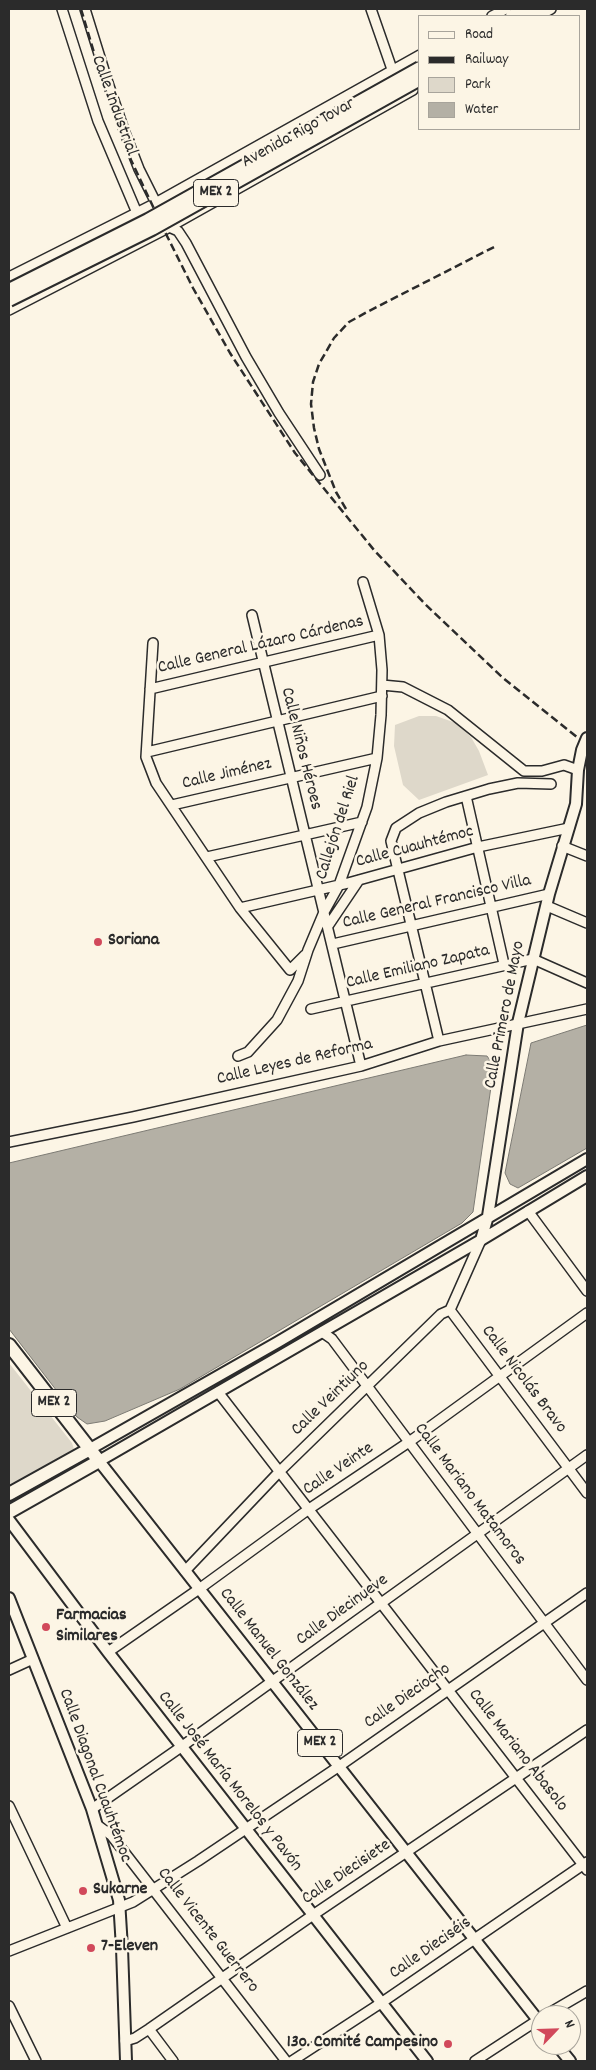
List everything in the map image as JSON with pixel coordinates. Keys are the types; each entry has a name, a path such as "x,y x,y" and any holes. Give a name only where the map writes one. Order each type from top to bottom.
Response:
{"highway":[{"path":"514,15 525,9"},
{"path":"529,15 540,9"},
{"name":"Avenida Rigo Tovar","path":"9,290 148,220 418,69"},
{"name":"Avenida Rigo Tovar","path":"9,300 152,229 418,79"},
{"name":"MEX 2","path":"9,1345 99,1462"},
{"path":"9,1494 90,1449"},
{"path":"9,1512 99,1462"}],"main road":[{"name":"Calle Primero de Mayo","path":"481,1240 488,1216 518,1023 549,894 577,799 583,773 582,750 587,738"},
{"name":"Calle Primero de Mayo","path":"577,799 587,788"},
{"path":"90,1449 278,1342 587,1159"},
{"path":"99,1462 481,1240 587,1176"},
{"path":"491,1194 500,1202 510,1204"},
{"name":"Calle Manuel González","path":"99,1462 474,1939 531,2006"},
{"name":"Calle José María Morelos y Pavón","path":"9,1520 181,1747 427,2061"},
{"name":"Calle Diagonal Cuauhtémoc","path":"9,1598 92,1809 115,1884 120,1907 126,2061"}],"street":[{"name":"Calle Industrial","path":"62,9 98,121 137,213"},
{"path":"85,9 122,124 139,169 156,203 169,227 178,231 186,243 246,358 279,413 320,475"},
{"path":"371,9 402,96"},
{"path":"494,15 506,9"},
{"path":"540,15 551,9"},
{"name":"Avenida Rigo Tovar","path":"9,277 156,203 418,56"},
{"path":"408,62 404,68 404,76 413,85 418,85"},
{"name":"Avenida Rigo Tovar","path":"9,310 169,227 418,86"},
{"path":"184,186 176,196 176,205 185,214 198,210"},
{"path":"109,227 116,229 123,245 112,258"},
{"name":"Callejón del Riel","path":"238,1056 248,1052 277,1020 298,981 306,954 338,885 362,822 372,788 377,758 382,685 379,635 363,582"},
{"name":"Calle Niños Héroes","path":"252,615 361,1066"},
{"name":"Calle General Lázaro Cárdenas","path":"150,689 379,635"},
{"path":"153,643 146,757 156,783 240,908 290,970 306,954"},
{"path":"382,685 403,687 448,710 524,771 542,771 564,765 583,773"},
{"path":"146,752 382,696"},
{"name":"Calle Jiménez","path":"172,805 377,758"},
{"path":"518,783 524,771"},
{"path":"439,1042 391,841 396,828 419,812 518,783 551,784"},
{"path":"467,799 504,964"},
{"path":"206,857 362,822"},
{"name":"Calle Cuauhtémoc","path":"240,908 359,880 478,847 569,828"},
{"path":"562,846 587,856"},
{"path":"328,926 359,880"},
{"name":"Calle General Francisco Villa","path":"333,944 549,894"},
{"name":"Calle General Francisco Villa","path":"547,906 587,923"},
{"path":"533,959 587,982"},
{"name":"Calle Emiliano Zapata","path":"311,1009 533,959"},
{"name":"Calle Leyes de Reforma","path":"9,1142 134,1117 361,1066 439,1042 587,1008"},
{"path":"528,1211 587,1291"},
{"name":"Calle Veintiuno","path":"185,1571 280,1472 441,1314 450,1310 481,1240"},
{"name":"Calle Nicolás Bravo","path":"450,1310 587,1493"},
{"name":"Calle Veinte","path":"108,1652 309,1509 408,1442 587,1313"},
{"name":"Calle Mariano Matamoros","path":"322,1332 332,1339 587,1680"},
{"name":"Calle Mariano Abasolo","path":"218,1392 586,1865"},
{"name":"Calle Diecinueve","path":"92,1809 587,1455"},
{"name":"Calle Dieciocho","path":"9,1951 133,1902 198,1861 338,1767 587,1593"},
{"path":"9,1670 33,1659"},
{"name":"Calle Diecisiete","path":"125,2041 135,2038 149,2029 313,1915 587,1730"},
{"path":"9,1806 67,1928"},
{"name":"Calle Vicente Guerrero","path":"97,1826 111,1835 154,1888 286,2061"},
{"name":"Calle Dieciséis","path":"292,2061 586,1865"},
{"path":"564,2005 587,1991"},
{"path":"9,2006 36,2061"},
{"path":"475,2061 531,2026"},
{"path":"149,2029 173,2061"}],"green space":[{"path":"419,716 436,716 456,723 471,737 479,751 488,775 419,800 403,785 394,746 395,725"},
{"path":"9,1363 72,1443 74,1449 9,1485"}],"water":[{"path":"587,1025 587,1148 518,1188 510,1184 505,1173 531,1043"},
{"path":"466,1055 487,1056 494,1066 473,1212 462,1223 180,1389 105,1421 87,1424 77,1417 9,1329 9,1163"}],"railway":[{"path":"81,9 104,86 131,160 164,230 193,288 230,353 295,453 374,550 425,604 503,678 577,737"},
{"path":"346,509 336,492 319,449 314,428 311,404 313,382 319,364 334,338 349,322 496,246"}],"place":[{"name":"Soriana","path":"98,942"},
{"name":"Farmacias Similares","path":"46,1627"},
{"name":"Sukarne","path":"83,1891"},
{"name":"7-Eleven","path":"91,1948"},
{"name":"13o. Comité Campesino","path":"448,2044"}]}
